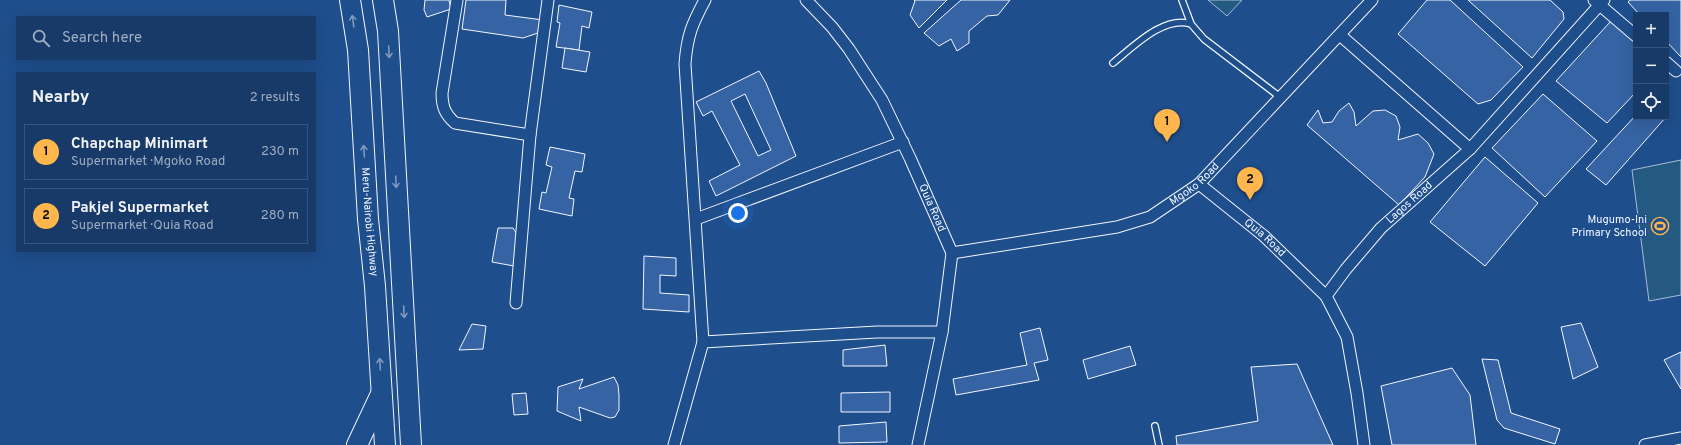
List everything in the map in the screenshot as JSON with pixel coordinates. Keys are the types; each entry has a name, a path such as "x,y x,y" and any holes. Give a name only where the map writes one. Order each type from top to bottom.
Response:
{"highway":[{"name":"Meru-Nairobi Highway","path":"350,0 358,50 368,219 375,286 385,445"},
{"path":"383,0 388,31 411,445"},
{"path":"358,445 382,392"}],"street":[{"path":"457,0 442,92 442,103 446,115 455,123 530,135"},
{"path":"516,303 530,135 548,0"},
{"path":"674,445 703,342 685,64 686,47 692,24 705,0"},
{"name":"Quia Road","path":"806,0 832,27 849,49 882,100 903,142 952,253"},
{"name":"Mgoko Road","path":"952,253 1117,226 1150,217 1199,184 1372,0"},
{"path":"1599,2 1633,33"},
{"name":"Lagos Road","path":"1326,296 1346,269 1382,228 1470,149 1599,2"},
{"path":"1340,35 1470,149"},
{"path":"1669,65 1676,71"},
{"path":"696,219 903,142"},
{"name":"Quia Road","path":"1199,184 1264,236 1326,296"},
{"path":"918,445 942,332 952,253"},
{"path":"1326,296 1347,337 1357,392 1364,445"},
{"path":"703,342 877,332 942,332"},
{"path":"1645,445 1681,438"}],"lane":[{"path":"1182,0 1191,24 1204,39 1280,97"},
{"path":"1113,63 1154,31 1173,24 1184,22 1191,24"},
{"path":"1155,426 1159,445"}],"shaded area":[{"path":"1208,0 1242,0 1227,16"},
{"name":"Mugumo-Ini Primary School","path":"1681,160 1681,295 1649,301 1632,170"}],"building":[{"path":"425,0 449,0 451,9 427,17 424,10"},
{"path":"466,0 506,0 505,15 543,20 541,32 523,38 462,29"},
{"path":"914,0 947,0 919,28 910,15 915,1"},
{"path":"961,0 1010,0 998,15 987,16 969,31 969,43 957,51 951,39 939,46 924,33"},
{"path":"1427,0 1450,0 1523,67 1491,100 1478,104 1398,34"},
{"path":"1468,0 1550,0 1563,12 1564,19 1532,58"},
{"path":"1630,0 1681,0 1681,57 1669,44 1669,12 1637,12 1628,2"},
{"path":"559,5 592,12 589,28 582,26 579,50 556,47 560,23 557,22"},
{"path":"1611,21 1633,39 1633,95 1607,123 1556,81"},
{"path":"565,48 590,52 586,72 562,68"},
{"path":"759,71 766,83 796,156 716,196 709,181 740,165 712,111 703,116 696,102","holes":["745,94 771,150 758,156 731,101"]},
{"path":"1543,94 1597,141 1545,197 1492,148"},
{"path":"1349,103 1354,112 1356,126 1373,111 1385,110 1396,116 1400,127 1398,140 1418,134 1428,143 1434,154 1425,177 1399,205 1307,125 1318,110 1323,123 1332,122 1339,111"},
{"path":"1633,118 1633,120 1663,120 1606,185 1586,169"},
{"path":"550,147 585,154 582,172 575,171 569,198 574,199 572,216 539,209 542,192 546,193 552,167 546,165"},
{"path":"1485,157 1538,203 1485,266 1430,222"},
{"path":"498,228 513,228 519,237 514,266 492,262"},
{"path":"644,256 676,258 676,276 660,275 660,293 689,295 689,312 643,309"},
{"path":"1581,323 1598,367 1573,379 1561,327"},
{"path":"472,324 486,326 483,349 459,350"},
{"path":"1040,328 1048,360 1034,363 1039,380 956,395 953,379 1027,365 1020,333"},
{"path":"885,345 887,366 843,366 843,350"},
{"path":"1130,346 1136,365 1088,379 1083,360"},
{"path":"1681,352 1681,389 1664,360"},
{"path":"1482,359 1498,360 1511,413 1560,429 1555,444 1504,428 1497,420"},
{"path":"1297,364 1333,445 1177,445 1176,436 1258,421 1251,367"},
{"path":"1452,368 1470,395 1476,445 1392,445 1381,386"},
{"path":"614,377 618,385 619,395 619,410 615,417 610,418 579,407 581,421 557,411 558,387 583,379 579,389"},
{"path":"890,392 890,412 841,412 841,393"},
{"path":"526,393 528,414 514,415 512,394"},
{"path":"886,422 887,442 839,443 839,426"}],"place":[{"name":"Chapchap Minimart","path":"1167,142"},
{"name":"Pakjel Supermarket","path":"1250,200"},
{"name":"Mugumo-Ini Primary School","path":"1660,226"}]}
